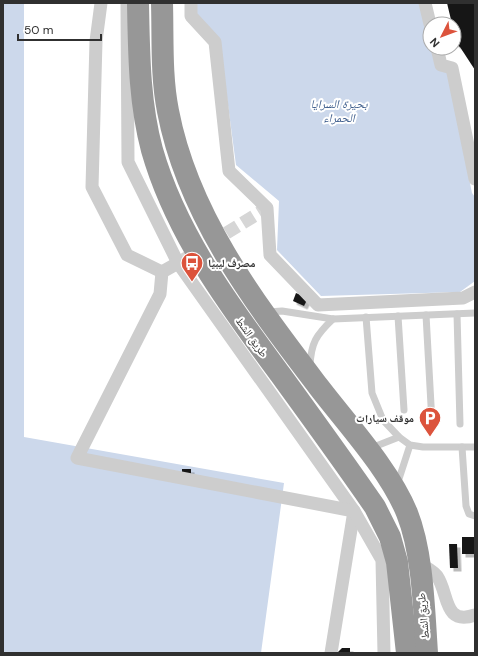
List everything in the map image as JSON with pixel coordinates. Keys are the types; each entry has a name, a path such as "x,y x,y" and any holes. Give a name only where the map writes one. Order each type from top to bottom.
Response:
{"highway":[{"name":"طريق الشط","path":"138,3 140,83 152,149 171,206 200,259 237,317 375,507 390,537 397,562 407,653"},
{"name":"طريق الشط","path":"162,3 163,72 168,112 181,162 194,197 225,254 263,312 367,450 395,491 407,513 417,546 427,653"}],"street":[{"path":"101,3 96,41 92,187 127,255 162,272"},
{"path":"127,3 128,162 178,263 354,511 382,560 384,653"},
{"path":"191,3 191,16 215,42 229,171 267,208 270,255 318,305 463,298 475,292"},
{"path":"425,3 428,16"},
{"path":"439,56 442,65 452,68 475,179"},
{"path":"162,272 178,263"},
{"path":"162,272 160,294 77,458 354,511"},
{"path":"331,653 354,511"},
{"path":"419,564 426,567 438,577 450,610 455,615 473,617"}],"lane":[{"path":"263,312 282,311 333,318 475,313"},
{"path":"457,314 460,424"},
{"path":"426,315 432,423"},
{"path":"398,316 404,410"},
{"path":"366,317 372,393 383,420 399,437 410,445 423,447 475,447"},
{"path":"309,374 310,349 318,332 333,318"},
{"path":"367,450 399,437"},
{"path":"395,491 410,445"},
{"path":"462,447 466,506 470,514 475,516"}],"water":[{"path":"3,3 24,3 24,437 284,483 261,653 3,653"},
{"name":"بحيرة السرايا الحمراء","path":"193,3 419,3 423,16 422,56 437,56 447,71 472,193 475,197 475,281 460,292 321,296 277,250 279,201 236,165 219,38 193,12"}],"building":[{"path":"447,3 475,3 475,70 462,50 462,16 450,16"},
{"path":"296,293 308,298 304,306 293,301"},
{"path":"182,469 191,469 191,480 182,478"},
{"path":"462,537 475,537 475,554 462,554"},
{"path":"449,544 457,544 458,568 450,568"},
{"path":"342,648 350,648 350,653 337,653"}],"tunnel":[{"path":"178,263 267,208"}],"place":[{"name":"مصرف ليبيا","path":"192,282"},
{"name":"موقف سيارات","path":"430,438"}]}
